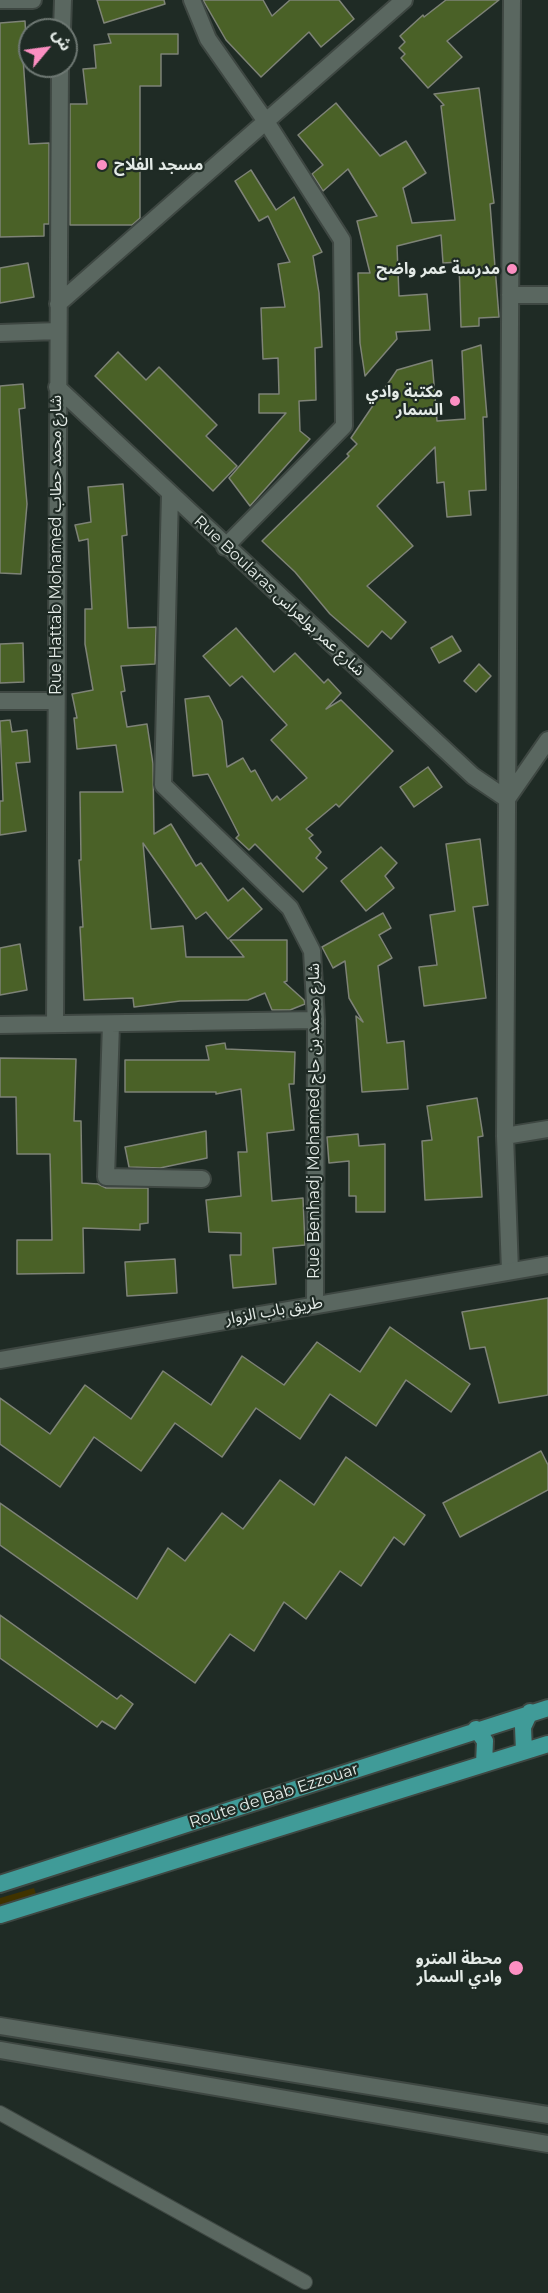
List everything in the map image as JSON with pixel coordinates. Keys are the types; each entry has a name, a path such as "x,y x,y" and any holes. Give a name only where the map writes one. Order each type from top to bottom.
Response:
{"main road":[{"name":"Route de Bab Ezzouar","path":"0,1884 476,1729 548,1708"},
{"path":"524,1751 523,1727 530,1712"},
{"path":"476,1729 485,1741 483,1764"},
{"name":"Route de Bab Ezzouar","path":"0,1915 548,1744"}],"street":[{"path":"0,0 33,0"},
{"path":"62,18 63,0"},
{"path":"192,0 208,39 267,123 342,240 344,426 225,547"},
{"path":"58,304 267,123 404,0"},
{"path":"510,1271 505,1136 512,0"},
{"name":"Rue Hattab Mohamed شارع محمد حطاب","path":"55,1024 60,78"},
{"path":"510,295 548,295"},
{"path":"0,333 58,331"},
{"name":"Rue Boularas شارع عمر بولعراس","path":"57,387 225,547 473,777 507,799"},
{"name":"Rue Benhadj Mohamed شارع محمد بن حاج","path":"170,494 163,785 290,908 312,951 316,1020 315,1303"},
{"path":"0,701 56,701"},
{"path":"507,799 548,740"},
{"path":"0,1024 316,1020"},
{"path":"111,1024 106,1177 202,1179"},
{"path":"505,1136 548,1129"},
{"name":"طريق باب الزوار","path":"0,1360 315,1303 548,1265"},
{"path":"0,2026 548,2115"},
{"path":"0,2050 548,2144"}],"lane":[{"path":"1,2116 305,2282"}],"shaded area":[{"path":"34,1888 36,1894 0,1906 0,1898"}],"building":[{"path":"97,0 164,0 165,4 104,23"},
{"path":"203,0 263,0 272,16 290,0 339,0 354,19 321,47 309,32 261,77 226,40"},
{"path":"446,0 499,0 447,41 462,57 428,88 401,58 405,54 399,48 405,42 400,36 423,15 424,17"},
{"path":"18,22 18,78 24,78 29,144 49,143 49,224 44,224 44,236 0,237 0,23"},
{"name":"مسجد الفلاح","path":"108,34 178,34 178,54 161,54 161,86 140,86 140,218 132,225 70,225 70,104 87,104 83,69 96,68 94,45 111,43"},
{"path":"479,88 494,203 490,204 499,317 479,318 479,326 461,327 459,262 443,263 441,235 397,246 399,296 427,294 430,330 396,332 397,339 365,376 360,343 358,273 370,273 357,221 377,216 348,169 323,191 312,174 323,165 298,135 336,103 380,156 406,141 426,173 403,188 412,223 455,220 441,106 444,105 434,94"},
{"path":"251,170 276,210 294,197 322,252 313,256 319,293 322,347 315,348 316,400 299,401 300,431 310,439 250,506 229,478 286,413 259,413 259,394 279,394 278,358 263,359 261,308 285,307 278,264 290,262 268,216 259,221 235,181"},
{"path":"28,263 34,297 0,303 0,268"},
{"path":"481,345 487,417 483,417 486,490 469,491 471,515 447,517 444,482 437,483 435,447 377,506 413,546 367,586 406,622 391,639 382,631 368,647 330,614 295,572 262,541 349,456 347,454 357,444 351,438 397,370 432,360 437,421 465,419 462,351"},
{"path":"118,352 146,380 159,367 217,425 206,436 237,466 213,491 95,376"},
{"path":"23,384 25,408 19,409 27,504 21,574 0,573 0,386"},
{"path":"123,484 127,535 122,536 128,628 156,627 155,664 121,666 125,691 121,692 127,727 147,724 153,764 154,834 171,824 196,866 201,863 228,901 243,888 262,909 228,939 206,912 196,919 143,843 151,929 183,926 186,957 244,957 230,940 287,940 287,981 284,982 304,1000 305,1004 290,1010 272,1010 265,993 248,1000 180,1001 134,1007 133,998 84,1000 80,927 83,927 79,860 81,860 80,792 123,792 116,745 77,749 74,718 77,718 72,694 93,690 85,644 85,609 92,609 88,539 79,541 75,525 91,522 88,487"},
{"path":"236,628 274,672 295,653 324,683 328,679 341,693 326,709 341,700 393,751 339,807 336,804 306,829 313,835 309,838 321,852 316,858 327,868 303,892 255,844 249,850 236,838 239,835 208,774 193,776 185,699 209,696 222,721 227,767 243,758 251,772 255,770 272,801 277,796 280,800 307,778 271,740 287,725 242,676 230,686 203,656"},
{"path":"452,636 461,651 439,663 431,648"},
{"path":"23,643 24,682 0,683 0,644"},
{"path":"479,664 491,676 476,692 464,681"},
{"path":"10,720 12,732 27,730 30,762 16,763 26,831 0,835 0,801 3,801 0,721"},
{"path":"428,767 442,787 414,807 400,787"},
{"path":"480,839 488,905 473,907 486,998 424,1006 419,967 437,965 430,915 455,911 446,844"},
{"path":"381,847 397,863 385,876 394,888 366,911 341,881"},
{"path":"383,913 391,928 379,935 392,958 378,966 387,1043 404,1041 408,1089 362,1092 356,1016 363,1022 349,998 345,961 333,968 322,947"},
{"path":"20,944 27,990 0,995 0,948"},
{"path":"225,1043 226,1049 295,1052 294,1084 289,1084 294,1130 267,1133 272,1201 303,1198 305,1245 273,1248 276,1284 233,1288 230,1255 241,1255 241,1233 209,1232 206,1200 241,1196 238,1152 247,1152 241,1089 216,1094 216,1092 125,1092 125,1060 209,1060 206,1046"},
{"path":"0,1058 76,1059 74,1121 81,1121 82,1183 98,1184 106,1188 148,1188 148,1223 140,1224 140,1230 83,1228 84,1273 17,1274 17,1240 52,1240 50,1154 17,1154 16,1097 0,1097"},
{"path":"477,1098 483,1136 478,1137 482,1197 425,1200 422,1141 432,1140 427,1106"},
{"path":"206,1131 207,1158 160,1168 129,1167 125,1147"},
{"path":"358,1134 359,1146 385,1144 385,1212 356,1212 356,1196 349,1196 349,1161 329,1163 327,1137"},
{"path":"175,1259 177,1293 127,1296 125,1262"},
{"path":"548,1298 548,1395 499,1403 485,1347 470,1349 462,1312"},
{"path":"390,1327 470,1384 451,1412 406,1380 376,1426 330,1394 300,1439 256,1408 222,1457 175,1423 141,1471 94,1437 60,1487 0,1444 0,1398 50,1434 85,1385 131,1419 163,1371 211,1405 242,1356 284,1385 317,1342 360,1372"},
{"path":"541,1451 548,1465 548,1490 460,1537 443,1503"},
{"path":"346,1457 425,1515 404,1545 394,1537 361,1586 340,1571 306,1619 284,1602 254,1651 230,1634 195,1683 0,1545 0,1503 137,1599 168,1548 185,1561 222,1513 243,1529 280,1480 314,1505"},
{"path":"0,1615 117,1699 121,1695 133,1704 115,1729 102,1721 97,1727 0,1658"}],"place":[{"name":"مسجد الفلاح","path":"102,165"},
{"name":"مدرسة عمر واضح","path":"512,269"},
{"name":"مكتبة وادي السمار","path":"455,401"},
{"name":"محطة المترو وادي السمار","path":"516,1968"}]}
